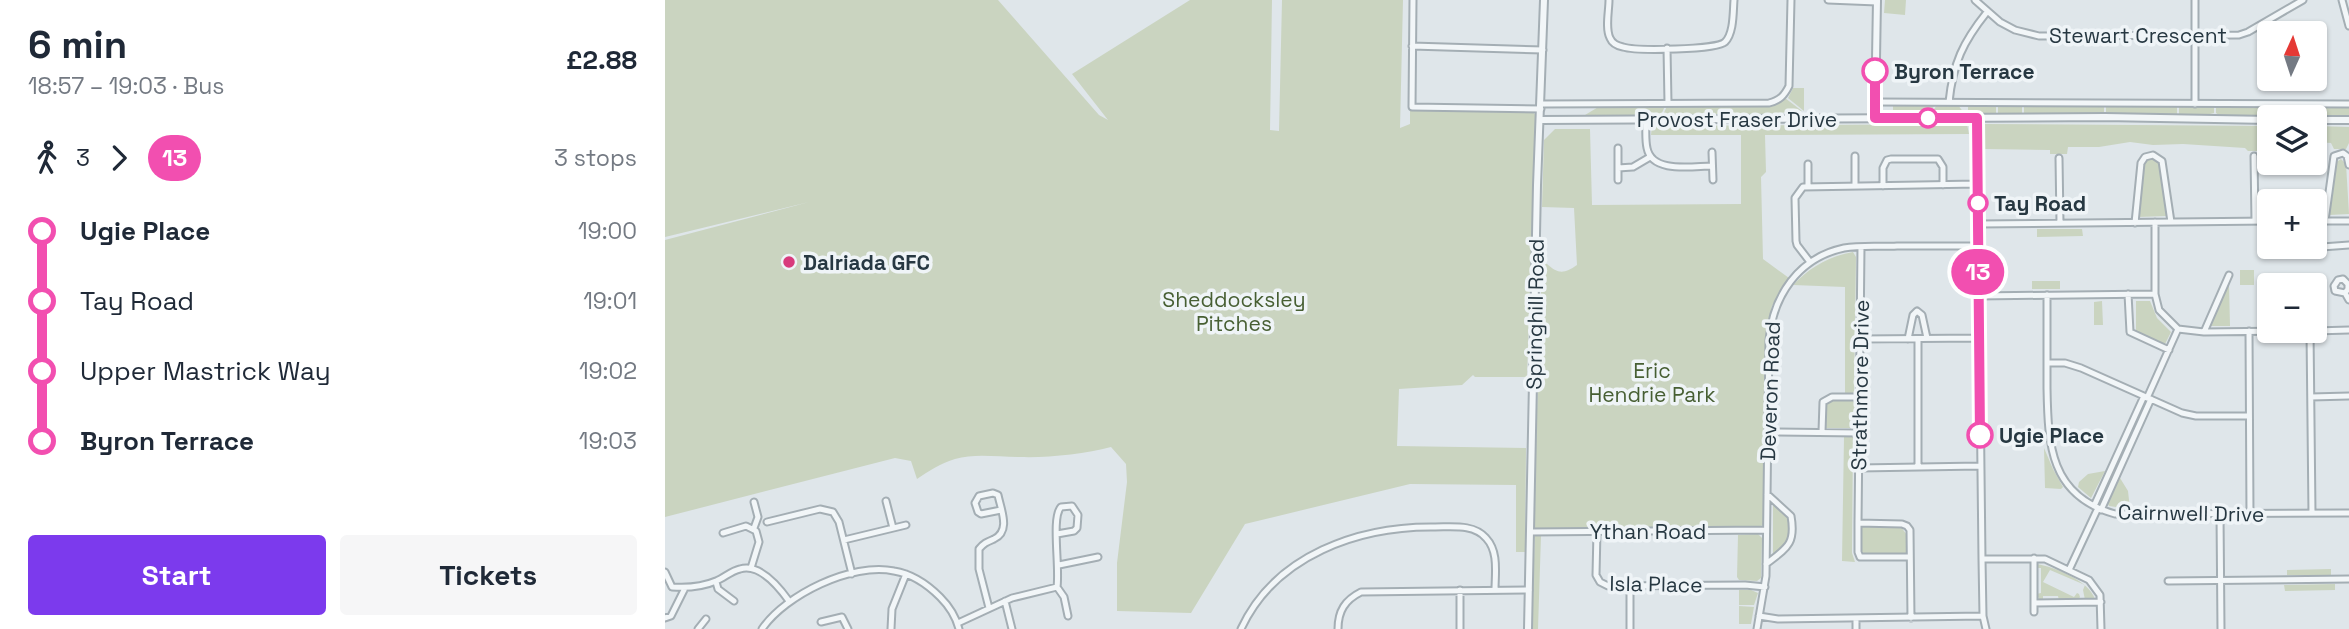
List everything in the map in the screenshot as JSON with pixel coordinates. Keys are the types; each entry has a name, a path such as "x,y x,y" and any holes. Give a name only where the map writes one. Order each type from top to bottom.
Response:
{"street":[{"path":"1413,0 1412,107 1769,103 1784,96 1789,86 1791,0"},
{"name":"Springhill Road","path":"1528,629 1544,0"},
{"path":"1609,0 1610,39 1616,45 1626,48 1713,48 1721,45 1730,33 1734,0"},
{"path":"1828,0 1877,1 1875,118"},
{"name":"Stewart Crescent","path":"1975,0 1987,12 2015,30 2039,36 2239,35 2303,0"},
{"path":"2195,0 2196,104"},
{"path":"2342,0 2349,26"},
{"path":"1949,102 1952,76 1959,54 1987,12"},
{"path":"1412,46 1543,50"},
{"path":"1667,48 1668,103"},
{"path":"1875,102 2349,104"},
{"path":"1977,118 1980,466 1983,617 1986,629"},
{"name":"Provost Fraser Drive","path":"1539,120 2257,120"},
{"path":"1646,120 1650,157 1665,166 1713,166"},
{"path":"2327,120 2349,120"},
{"path":"1618,148 1618,180"},
{"path":"1712,152 1713,180"},
{"path":"2327,204 2333,158 2338,153 2343,153 2347,156 2349,165"},
{"path":"2135,223 2141,163 2145,157 2153,155 2161,159 2163,164 2171,222"},
{"path":"1855,156 1855,186"},
{"path":"1978,224 2255,221 2255,156"},
{"path":"1618,168 1633,167 1650,157"},
{"path":"1883,186 1884,164 1891,159 1938,159 1943,167 1943,185"},
{"path":"2059,159 2060,223"},
{"path":"1808,164 1808,186"},
{"path":"1810,262 1797,245 1797,194 1803,187 1977,184"},
{"path":"2327,220 2349,220"},
{"path":"2155,222 2155,293 2159,310 2178,329 2204,332 2257,331"},
{"path":"2327,247 2349,245"},
{"name":"Deveron Road","path":"1757,629 1765,587 1766,564 1770,325 1775,307 1786,287 1810,262 1845,248 1978,246"},
{"name":"Strathmore Drive","path":"1861,247 1858,552 1860,556 1910,557"},
{"path":"2204,332 2229,275"},
{"path":"1978,296 2155,293"},
{"path":"2345,293 2349,300"},
{"path":"2128,294 2130,332 2169,349"},
{"name":"Cairnwell Drive","path":"2047,295 2048,433 2053,457 2071,488 2098,508 2115,514 2131,515 2349,513"},
{"path":"1908,339 1913,315 1917,311 1922,315 1927,338"},
{"path":"2069,570 2178,329"},
{"path":"2327,331 2349,330"},
{"path":"2249,331 2250,514"},
{"path":"1860,339 1979,338"},
{"path":"1918,339 1918,467"},
{"path":"2312,513 2313,343"},
{"path":"2047,363 2065,363 2081,368 2182,413 2196,416 2249,416"},
{"path":"2311,397 2349,396"},
{"path":"1822,432 1823,402 1832,397 1860,397"},
{"path":"1768,432 1859,433"},
{"path":"1859,468 1980,466"},
{"path":"1766,564 1788,548 1792,540 1791,516 1767,494"},
{"path":"989,608 978,557 979,549 984,543 997,538 1003,529 1004,519 998,495 979,496 975,503 981,514 1001,510"},
{"path":"886,501 893,528"},
{"path":"754,502 758,517 754,528"},
{"path":"1057,534 1077,528 1078,515 1072,506 1061,507 1057,511 1057,534 1059,565 1057,587 1064,597 1068,616"},
{"path":"767,522 827,510 837,516 852,574"},
{"path":"2220,514 2221,629"},
{"path":"1858,523 1902,524 1910,530 1911,618"},
{"path":"844,541 907,525"},
{"path":"723,533 746,526 754,528 759,542 751,568"},
{"path":"1241,629 1258,599 1273,582 1293,567 1334,545 1388,529 1463,527 1476,531 1487,538 1493,552 1495,590"},
{"name":"Ythan Road","path":"1530,532 1766,530"},
{"name":"Isla Place","path":"1597,531 1597,579 1608,586 1765,587"},
{"path":"1059,565 1098,557"},
{"path":"2034,558 2034,612"},
{"path":"1982,559 2045,559 2089,580 2096,587 2101,602 2101,629"},
{"path":"665,592 672,587 685,588 716,582 736,570 751,568 771,581 789,601"},
{"path":"762,629 769,618 789,601 818,584 881,569 906,574 932,588 946,603 958,626 1005,601 1057,587"},
{"path":"665,572 672,587"},
{"path":"891,629 892,609 906,574"},
{"path":"2168,581 2349,579"},
{"path":"716,582 718,589 734,601"},
{"path":"1630,586 1630,629"},
{"path":"665,618 671,616 685,588"},
{"path":"1460,590 1460,629"},
{"path":"1338,629 1341,610 1352,597 1361,592 1529,590"},
{"path":"1005,601 1012,629"},
{"path":"2034,603 2101,602"},
{"path":"1759,616 1778,619 1983,617"},
{"path":"821,622 842,617 848,629"},
{"path":"1856,618 1856,629"},
{"path":"698,629 706,619"}],"green space":[{"name":"Sheddocksley Pitches","path":"665,0 998,0 1099,115 1108,120 1072,74 1190,0 1272,0 1270,130 1279,131 1282,0 1403,0 1400,128 1410,124 1410,110 1531,111 1536,115 1527,377 1473,375 1462,385 1399,389 1397,446 1526,448 1525,552 1516,552 1516,485 1410,484 1245,524 1191,613 1117,611 1117,563 1127,482 1126,464 1111,447 1054,456 963,457 940,465 917,479 911,461 895,458 665,517 665,240 809,202 665,237"},
{"path":"1885,0 1906,0 1905,15 1884,13"},
{"path":"1793,88 1804,88 1804,111 1788,98"},
{"path":"1785,98 1802,111 1663,115 1667,106 1769,105"},
{"path":"1893,105 1935,105 1930,111 1895,113"},
{"path":"1937,105 1958,105 1964,113 1932,112"},
{"path":"1968,105 1996,105 1996,113 1968,113"},
{"path":"1998,105 2022,105 2022,115 1998,115"},
{"path":"2024,105 2104,106 2104,113 2024,115"},
{"path":"1600,106 1665,106 1661,115 1585,115"},
{"path":"2106,106 2177,106 2177,115 2106,113"},
{"path":"2179,106 2214,106 2214,113 2179,115"},
{"path":"2216,107 2257,107 2257,116 2220,116 2216,113"},
{"path":"2327,108 2349,108 2349,117 2327,117"},
{"name":"Eric Hendrie Park","path":"1967,124 1969,134 1765,135 1766,172 1761,177 1763,259 1789,278 1772,306 1768,324 1763,525 1533,529 1542,263 1561,272 1577,265 1574,208 1542,207 1544,140 1555,129 1590,129 1592,205 1741,204 1741,135 1651,135 1652,126"},
{"path":"1985,124 2257,126 2257,151 2248,151 2245,148 2130,142 2099,147 2068,147 2067,154 2050,154 2050,150 1984,149"},
{"path":"2327,126 2349,127 2349,143 2346,149 2334,149 2331,143 2327,143"},
{"path":"2154,157 2161,165 2167,214 2138,217 2143,164 2147,158"},
{"path":"2341,159 2346,164 2349,214 2329,215 2335,163"},
{"path":"2037,229 2082,229 2083,236 2037,237"},
{"path":"1853,252 1856,257 1854,393 1845,393 1845,287 1793,285 1820,264"},
{"path":"2240,270 2254,270 2254,285 2240,285"},
{"path":"2032,281 2060,281 2060,289 2032,289"},
{"path":"2229,284 2230,326 2211,326 2211,323"},
{"path":"2102,301 2103,325 2094,325 2094,302"},
{"path":"2136,301 2150,301 2157,318 2171,332 2165,344 2136,331"},
{"path":"1833,399 1855,401 1855,425 1852,428 1826,428 1825,406"},
{"path":"1844,437 1853,437 1852,553 1855,562 1842,561"},
{"path":"2044,448 2063,487 2061,489 2045,488"},
{"path":"2105,471 2091,498 2078,487 2079,482 2088,474"},
{"path":"2120,478 2128,491 2130,509 2108,504"},
{"path":"1773,503 1790,520 1788,543 1773,557"},
{"path":"1865,526 1901,527 1907,535 1906,553 1862,554 1860,530"},
{"path":"1758,534 1762,538 1761,578 1757,581 1739,580 1738,535"},
{"path":"1535,536 1541,536 1538,629 1531,629"},
{"path":"2037,564 2053,568 2083,584 2050,570 2043,582 2074,597 2079,594 2078,600 2059,601 2058,596 2043,596 2043,601 2040,600 2036,594 2041,593 2041,568 2036,568"},
{"path":"2331,569 2331,575 2287,575 2287,570"},
{"path":"2335,584 2335,590 2285,591 2284,585"},
{"path":"2085,585 2092,592 2095,599 2085,600"},
{"path":"1739,590 1758,593 1754,605 1739,605"},
{"path":"1739,606 1754,607 1751,624 1739,624"}],"bus line":[{"name":"13","path":"1875,71 1875,118 1977,118 1980,435"}],"place":[{"name":"Byron Terrace","path":"1875,71"},
{"name":"Tay Road","path":"1978,203"},
{"name":"Dalriada GFC","path":"789,262"},
{"name":"Ugie Place","path":"1980,435"}]}
